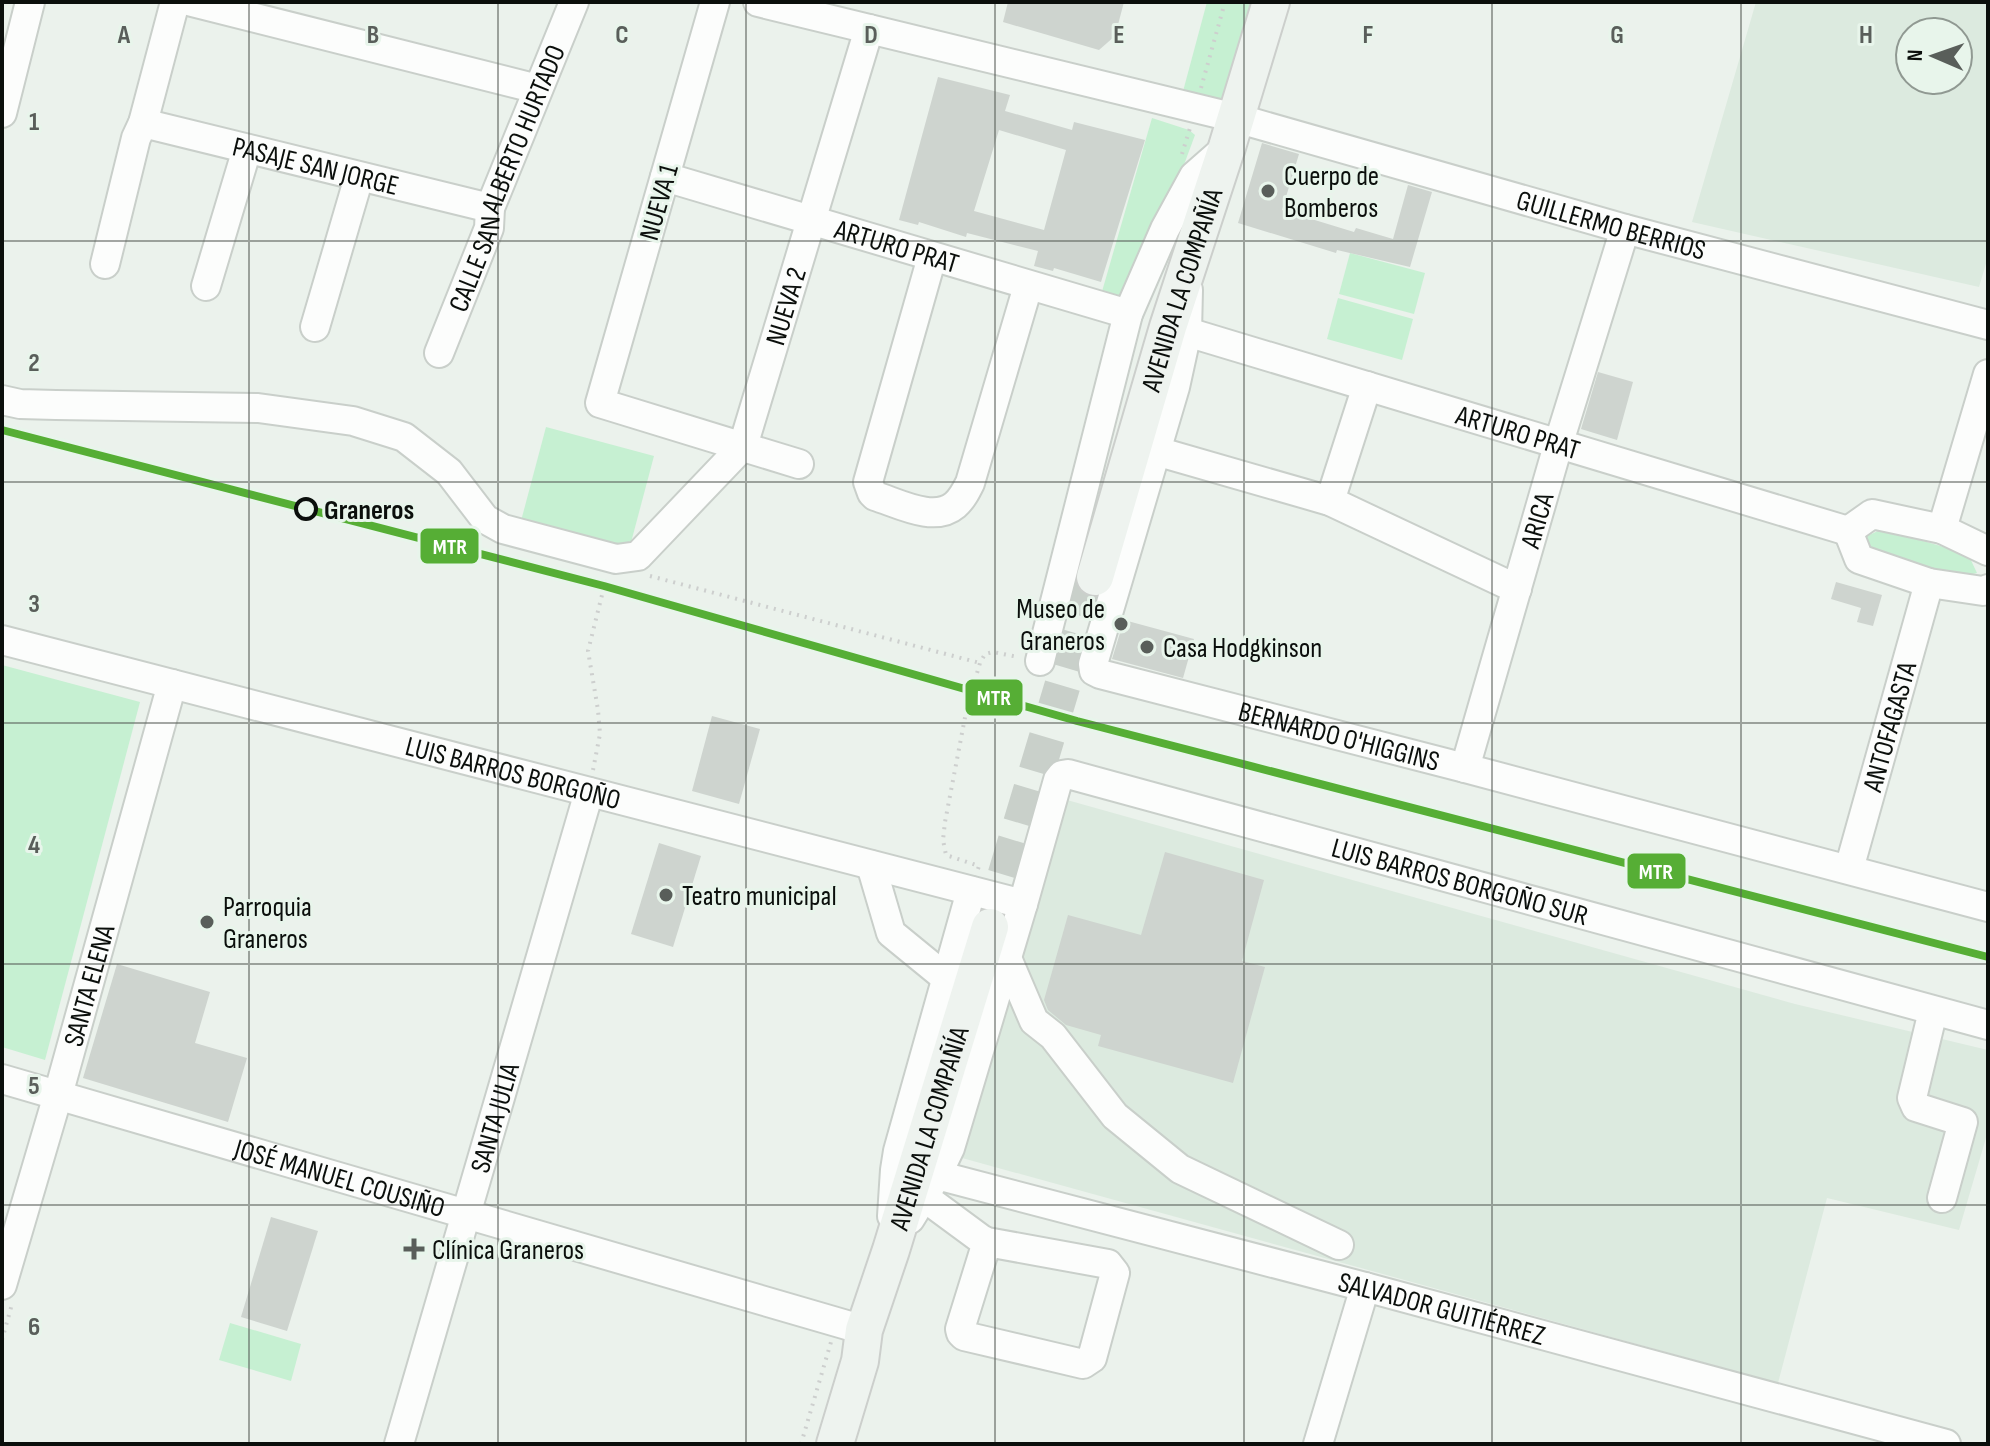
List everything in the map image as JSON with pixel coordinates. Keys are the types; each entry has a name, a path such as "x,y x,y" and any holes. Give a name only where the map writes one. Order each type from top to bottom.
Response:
{"main road":[{"name":"AVENIDA LA COMPAÑÍA","path":"1104,586 1168,327 1271,2"},
{"name":"AVENIDA LA COMPAÑÍA","path":"835,1444 860,1361 864,1330 990,927"},
{"name":"AVENIDA LA COMPAÑÍA","path":"816,1444 842,1356 864,1330"}],"street":[{"path":"2,113 30,2"},
{"path":"105,264 136,138 143,123 175,2"},
{"path":"192,2 538,89"},
{"name":"CALLE SAN ALBERTO HURTADO","path":"439,353 486,235 490,208 574,2"},
{"name":"NUEVA 1","path":"715,2 600,403 743,446"},
{"name":"GUILLERMO BERRIOS","path":"758,2 869,29 1231,132 1625,229 1988,325"},
{"name":"NUEVA 2","path":"743,446 869,29"},
{"name":"PASAJE SAN JORGE","path":"143,123 490,208"},
{"path":"1040,661 1128,314 1165,229 1194,176 1231,132"},
{"path":"206,286 247,149"},
{"path":"315,327 359,177"},
{"name":"ARTURO PRAT","path":"665,177 1128,314"},
{"name":"ARICA","path":"1465,768 1559,442 1625,229"},
{"path":"932,257 868,482 875,496 928,513 956,505 970,483 1028,286"},
{"name":"BERNARDO O'HIGGINS","path":"1188,267 1187,332 1175,387 1156,451 1104,586 1094,671 1988,907"},
{"name":"ARTURO PRAT","path":"1187,332 1848,531"},
{"path":"1942,529 1988,374"},
{"path":"1330,501 1367,386"},
{"path":"2,400 20,404 258,408 353,421 404,437 449,472 485,519 503,529 616,559 638,556 743,446 799,464"},
{"path":"1156,451 1330,501 1517,589"},
{"path":"1988,551 1942,529 1872,514 1848,531 1859,559 1929,583 1983,591 1988,589"},
{"path":"1060,580 1104,586"},
{"name":"ANTOFAGASTA","path":"1849,869 1929,583"},
{"name":"LUIS BARROS BORGOÑO","path":"2,640 1023,904"},
{"name":"SANTA ELENA","path":"2,1285 172,684"},
{"name":"LUIS BARROS BORGOÑO SUR","path":"1023,904 1058,780 1068,774 1988,1025"},
{"name":"SANTA JULIA","path":"399,1444 589,792"},
{"path":"871,865 891,933 946,978"},
{"path":"891,1250 898,1151 971,891"},
{"path":"891,1250 950,1148 1023,904"},
{"path":"1007,958 1034,1021 1053,1036 1115,1116 1180,1169 1339,1245"},
{"path":"1933,1011 1912,1098 1916,1107 1963,1122 1942,1198"},
{"name":"JOSÉ MANUEL COUSIÑO","path":"2,1079 864,1330"},
{"path":"930,1186 987,1242 1108,1264 1112,1268 1115,1273 1089,1362 1083,1364 961,1333 987,1242"},
{"name":"SALVADOR GUITIÉRREZ","path":"930,1186 1365,1287 1910,1439 1946,1444"},
{"path":"1318,1444 1365,1287"}],"path":[{"path":"650,576 980,663"},
{"path":"589,792 600,734 588,651 607,577"},
{"path":"971,891 979,866 946,855 943,840 967,707 980,663 985,654 993,652 1040,661"}],"shaded area":[{"path":"1756,2 1988,2 1988,257 1979,287 1692,222"},
{"path":"1067,800 1795,1004 1988,1050 1988,1131 1959,1230 1827,1198 1778,1383 955,1156 1054,805"}],"green space":[{"path":"1207,2 1260,2 1230,107 1182,95"},
{"path":"1152,118 1189,130 1195,135 1162,224 1126,302 1101,295"},
{"path":"1350,253 1425,273 1414,314 1339,294"},
{"path":"1338,298 1413,319 1402,360 1327,339"},
{"path":"546,427 654,456 629,550 521,521"},
{"path":"1882,529 1968,554 1977,573 1960,577 1871,552 1863,538"},
{"path":"2,665 140,702 45,1060 2,1047"},
{"path":"230,1323 301,1344 291,1381 219,1360"}],"building":[{"path":"1008,2 1124,2 1115,36 1099,50 1003,22"},
{"path":"938,77 1010,95 1005,111 1072,130 1074,122 1145,140 1101,282 1054,268 1053,271 1034,266 1038,251 967,233 966,237 919,222 918,225 899,220","holes":["999,130 1066,150 1044,230 974,211"]},
{"name":"Cuerpo de Bomberos","path":"1262,143 1299,154 1282,210 1354,232 1356,228 1393,239 1408,185 1432,192 1410,267 1337,250 1336,253 1238,223"},
{"path":"1598,372 1633,382 1617,440 1581,429"},
{"path":"1836,582 1882,595 1873,626 1857,622 1861,608 1831,599"},
{"name":"Casa Hodgkinson","path":"1124,620 1194,639 1183,678 1112,659"},
{"path":"712,716 760,729 739,804 692,791"},
{"name":"Teatro municipal","path":"659,843 701,856 673,947 631,934"},
{"path":"1165,852 1264,880 1242,961 1265,967 1233,1083 1098,1046 1101,1035 1066,1025 1048,1010 1044,1000 1068,915 1141,935"},
{"path":"117,964 210,992 195,1043 247,1058 228,1122 83,1078"},
{"path":"271,1217 318,1231 287,1331 241,1317"}],"tunnel":[{"path":"990,927 1095,577"}],"transit line":[{"name":"MTR","path":"2,430 604,586 1077,721 1988,957"}],"place":[{"name":"Cuerpo de Bomberos","path":"1268,191"},
{"name":"Graneros","path":"306,509"},
{"name":"Museo de Graneros","path":"1121,624"},
{"name":"Casa Hodgkinson","path":"1147,647"},
{"name":"Teatro municipal","path":"666,895"},
{"name":"Parroquia Graneros","path":"207,922"},
{"name":"Clínica Graneros","path":"414,1249"}]}
